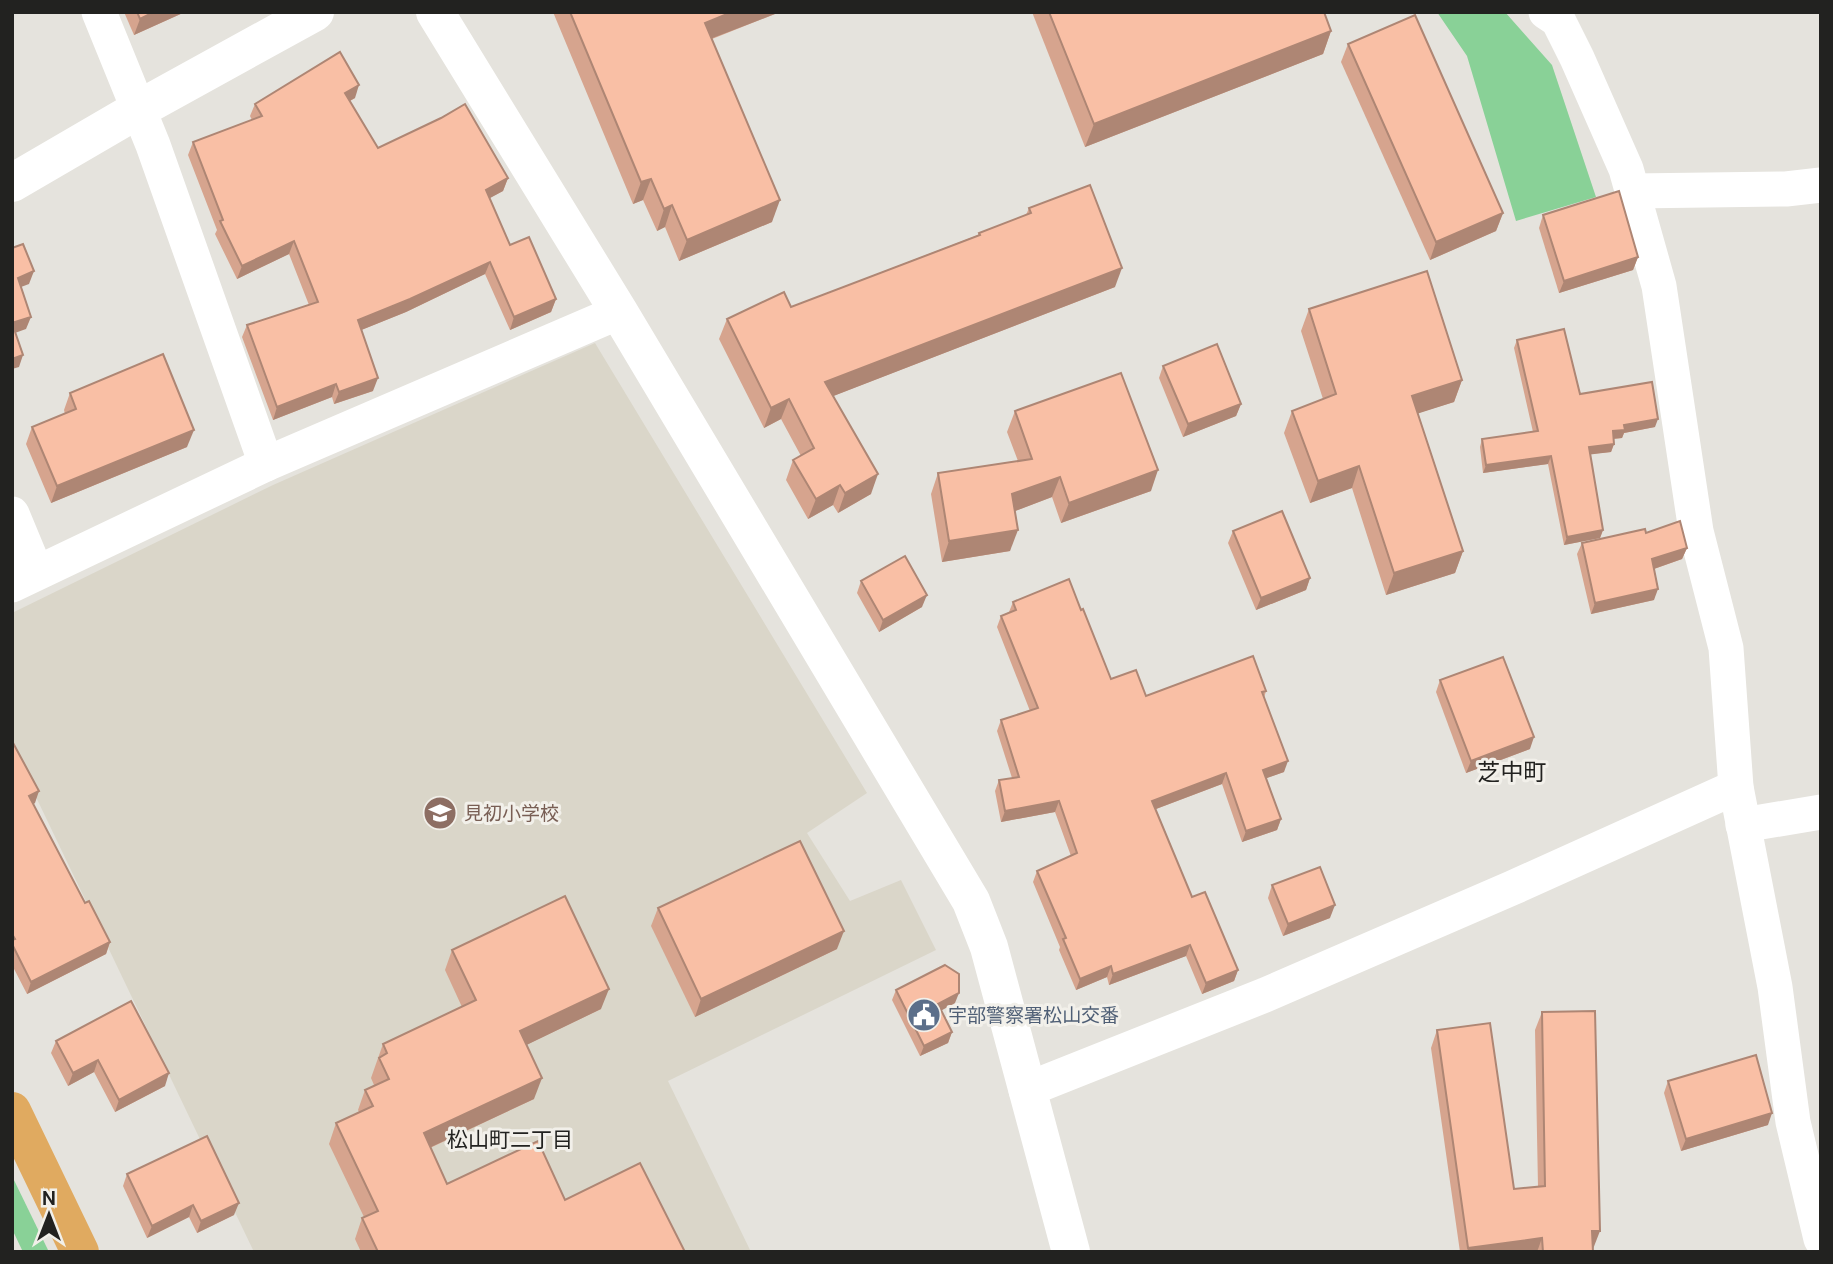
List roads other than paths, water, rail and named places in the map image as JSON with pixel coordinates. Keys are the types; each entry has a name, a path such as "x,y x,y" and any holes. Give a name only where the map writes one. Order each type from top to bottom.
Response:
{"highway":[{"path":"12,1111 80,1252"}],"street":[{"path":"99,12 139,108 266,464"},
{"path":"12,183 139,108 315,12"},
{"path":"435,12 619,312 971,901 989,947 1070,1252"},
{"path":"1546,12 1558,20 1626,169 1660,286 1696,531 1726,648 1736,787 1775,987 1793,1122 1821,1239"},
{"path":"1633,191 1821,186"},
{"path":"12,514 24,578 266,464 619,312"},
{"path":"1026,1090 1265,995 1736,787"},
{"path":"1743,825 1821,812"}],"place":[{"name":"見初小学校","path":"440,813"},
{"name":"宇部警察署松山交番","path":"924,1015"}],"district":[{"name":"芝中町","path":"1512,772"},
{"name":"松山町二丁目","path":"510,1140"}]}
